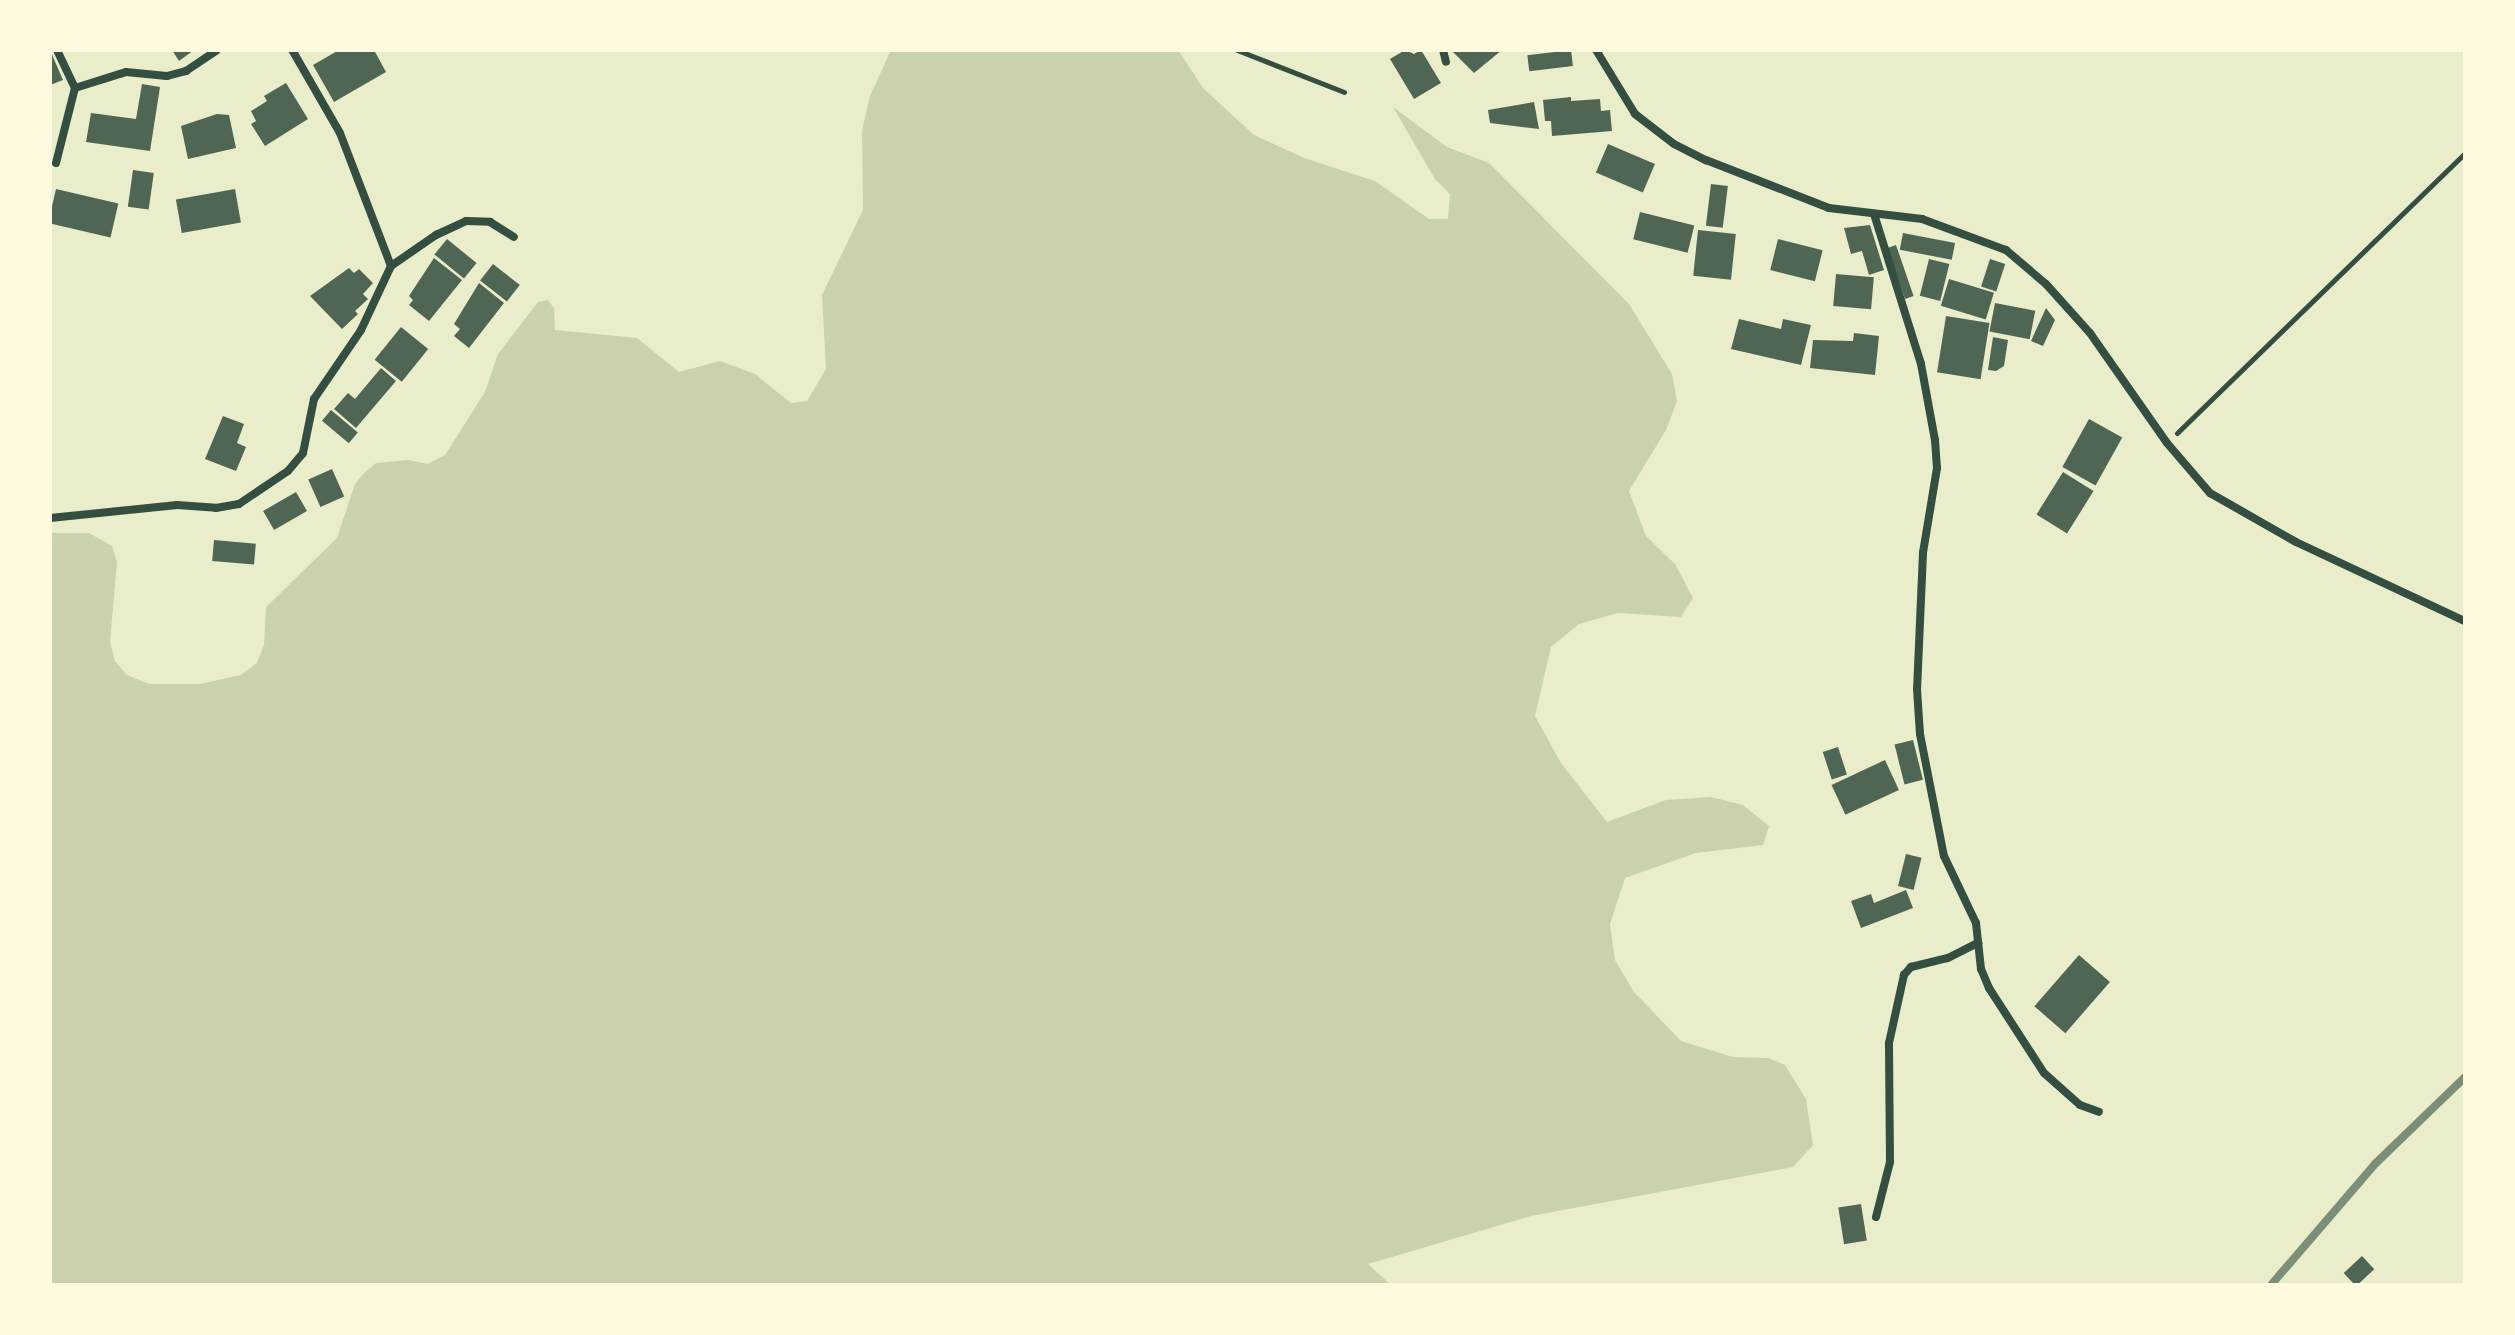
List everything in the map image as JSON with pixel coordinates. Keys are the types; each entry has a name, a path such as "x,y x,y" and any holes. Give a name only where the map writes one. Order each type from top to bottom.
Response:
{"lane":[{"path":"56,163 75,88 57,50"},
{"path":"75,88 126,72 167,76 200,64 217,50"},
{"path":"292,50 340,133 391,266"},
{"path":"1442,50 1446,62"},
{"path":"1596,50 1636,114 1674,144 1790,196 1874,214 1922,219 1964,231 2025,264 2090,333 2200,484 2226,505 2465,621"},
{"path":"1874,214 1921,364 1932,416 1937,468 1923,552 1917,689 1920,734 1944,856 1976,923 1981,969 1989,988 2029,1052 2064,1093 2099,1112"},
{"path":"50,518 177,505 216,508 239,504 257,494 302,453 314,398 361,330 391,266 436,235 466,221 490,222 514,237"},
{"path":"1876,1217 1890,1162 1889,1044 1904,976 1911,967 1948,958 1978,943"}],"path":[{"path":"1236,50 1344,92"},
{"path":"2168,443 2465,153"}],"green space":[{"path":"891,50 1178,50 1203,88 1254,135 1304,158 1375,181 1429,219 1448,219 1450,194 1435,179 1393,107 1447,147 1489,163 1629,304 1672,374 1677,401 1666,430 1629,491 1646,536 1675,564 1693,598 1681,617 1618,613 1579,624 1551,647 1535,716 1561,763 1607,822 1666,800 1711,797 1743,805 1769,826 1763,845 1696,853 1625,878 1610,924 1615,960 1634,992 1681,1041 1733,1057 1768,1058 1785,1065 1806,1099 1813,1145 1793,1167 1531,1216 1368,1264 1391,1285 50,1285 50,533 89,533 112,546 117,562 110,642 115,661 127,675 149,684 200,684 241,675 257,663 264,645 266,607 337,538 355,484 365,472 376,463 409,460 428,464 445,455 485,392 498,354 538,302 548,300 554,308 555,330 637,338 679,372 720,361 755,374 791,403 807,401 826,369 822,295 863,210 862,131 870,96"}],"building":[{"path":"50,50 63,80 50,85"},
{"path":"172,50 194,50 179,61"},
{"path":"339,50 374,50 386,72 334,102 313,65"},
{"path":"1405,50 1414,54 1421,50 1441,83 1414,99 1390,59"},
{"path":"1451,50 1502,50 1474,73"},
{"path":"1571,50 1573,66 1529,71 1527,55"},
{"path":"286,83 308,119 265,146 251,124 256,121 251,111 267,101 264,96"},
{"path":"142,84 160,87 150,151 86,142 91,113 136,119"},
{"path":"1571,97 1571,101 1600,99 1601,111 1610,110 1612,131 1552,136 1551,121 1545,121 1543,100"},
{"path":"1534,102 1539,129 1490,123 1488,110"},
{"path":"217,114 229,115 236,148 188,159 181,126"},
{"path":"1608,144 1655,164 1643,192 1596,173"},
{"path":"133,170 154,173 149,210 128,207"},
{"path":"1711,184 1728,186 1723,228 1706,226"},
{"path":"56,189 118,203 110,237 50,224"},
{"path":"235,189 241,222 182,233 176,199"},
{"path":"1640,212 1694,226 1688,253 1633,239"},
{"path":"1870,225 1884,270 1869,275 1862,251 1851,254 1844,228"},
{"path":"1698,230 1736,234 1731,280 1693,276"},
{"path":"1903,233 1955,243 1952,260 1900,250"},
{"path":"447,239 477,263 464,278 434,255"},
{"path":"1778,239 1823,250 1815,281 1770,270"},
{"path":"1896,245 1914,296 1905,299 1887,248"},
{"path":"434,258 462,280 429,321 409,305 413,300 409,296"},
{"path":"1929,259 1949,264 1940,301 1920,296"},
{"path":"1990,259 2005,264 1996,292 1981,287"},
{"path":"493,264 520,285 507,301 480,281"},
{"path":"349,268 354,273 359,269 373,283 363,294 368,299 355,311 358,314 342,329 310,296"},
{"path":"1836,274 1874,277 1871,309 1833,306"},
{"path":"1949,279 1994,293 1986,320 1941,306"},
{"path":"479,283 504,303 469,348 454,336 460,329 454,324"},
{"path":"1995,303 2035,311 2030,339 1989,331"},
{"path":"2046,308 2055,320 2043,346 2031,341"},
{"path":"1946,316 1989,323 1981,379 1937,372"},
{"path":"1739,319 1781,329 1783,319 1811,325 1801,365 1731,349"},
{"path":"401,327 428,349 402,382 375,360"},
{"path":"1854,333 1879,336 1875,375 1810,368 1813,340 1853,341"},
{"path":"1993,337 2008,340 2004,366 1996,371 1988,370"},
{"path":"381,368 396,381 356,428 334,409 348,393 355,399"},
{"path":"331,410 358,432 349,443 322,421"},
{"path":"223,416 244,424 237,443 246,447 236,471 205,459"},
{"path":"2089,419 2122,437 2096,486 2062,467"},
{"path":"332,469 344,496 320,507 308,480"},
{"path":"2063,472 2094,491 2067,533 2037,514"},
{"path":"296,492 307,511 274,530 263,511"},
{"path":"214,540 256,544 254,565 212,561"},
{"path":"1913,740 1923,780 1904,784 1895,745"},
{"path":"1838,747 1847,775 1832,780 1823,752"},
{"path":"1885,760 1899,790 1845,815 1832,785"},
{"path":"1906,854 1922,858 1914,890 1898,886"},
{"path":"1906,890 1913,908 1861,928 1851,901 1871,894 1874,903"},
{"path":"2079,955 2110,982 2065,1033 2034,1006"},
{"path":"1861,1204 1867,1241 1844,1244 1838,1208"},
{"path":"2362,1256 2374,1269 2357,1285 2344,1273"}],"railway":[{"path":"2271,1285 2376,1163 2465,1077"}]}
